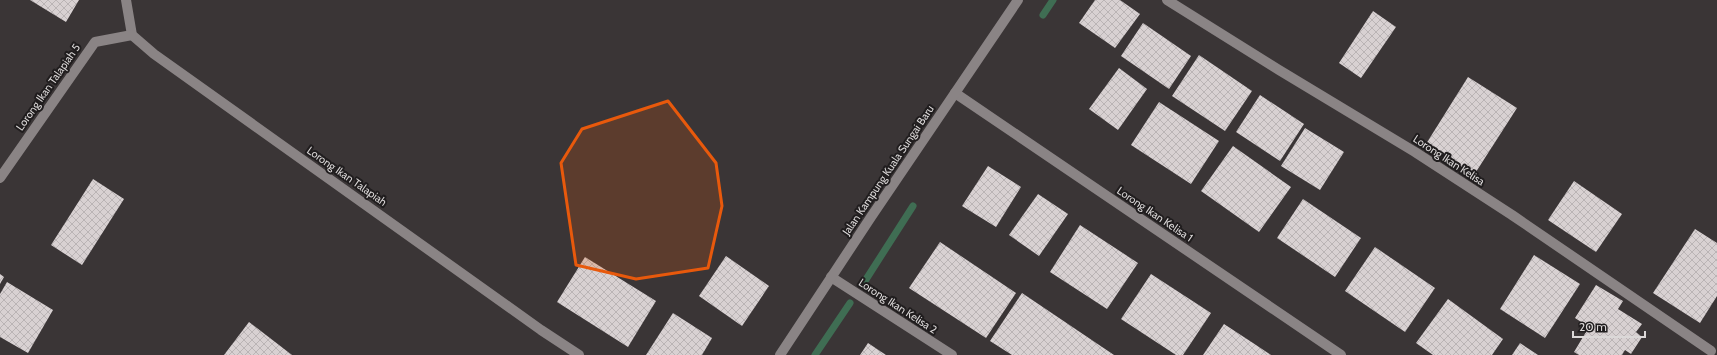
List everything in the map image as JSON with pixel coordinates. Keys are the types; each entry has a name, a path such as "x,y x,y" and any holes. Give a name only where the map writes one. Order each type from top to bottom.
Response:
{"street":[{"path":"126,0 132,35"},
{"name":"Jalan Kampung Kuala Sungai Baru","path":"780,355 1018,0"},
{"name":"Lorong Ikan Kelisa","path":"1167,0 1415,152 1480,194 1711,351"},
{"name":"Lorong Ikan Talapiah 5","path":"0,178 95,42 132,35"},
{"name":"Lorong Ikan Talapiah","path":"132,35 154,54 196,85 541,330 579,355"},
{"name":"Lorong Ikan Kelisa 1","path":"955,93 1341,355"},
{"name":"Lorong Ikan Kelisa 2","path":"831,277 952,355"}],"highlighted area":[{"path":"668,101 716,163 722,206 708,268 636,279 576,265 561,163 582,129"}],"building":[{"path":"30,0 79,0 66,22"},
{"path":"1095,0 1120,0 1140,14 1115,48 1079,23"},
{"path":"1373,11 1396,27 1361,78 1339,63"},
{"path":"1143,23 1191,56 1169,89 1121,56"},
{"path":"1199,55 1252,91 1225,131 1172,96"},
{"path":"1119,68 1147,89 1118,130 1089,109"},
{"path":"1468,77 1517,108 1474,175 1426,144"},
{"path":"1260,95 1304,124 1280,161 1236,132"},
{"path":"1159,102 1219,141 1191,184 1131,145"},
{"path":"1305,128 1344,152 1320,190 1281,166"},
{"path":"1233,146 1291,187 1259,232 1201,191"},
{"path":"988,166 1021,187 996,227 962,206"},
{"path":"93,179 124,199 82,265 51,245"},
{"path":"1574,181 1622,214 1596,252 1548,220"},
{"path":"1038,194 1068,214 1039,256 1009,235"},
{"path":"1303,199 1361,238 1335,277 1277,238"},
{"path":"1080,225 1138,263 1107,309 1050,272"},
{"path":"1695,229 1717,243 1717,296 1700,323 1653,293"},
{"path":"940,242 1016,293 986,338 909,288"},
{"path":"1375,247 1435,288 1405,332 1345,291"},
{"path":"1534,255 1580,284 1545,338 1500,309"},
{"path":"726,256 769,286 742,326 699,296"},
{"path":"585,257 656,301 628,347 557,302"},
{"path":"0,274 4,277 0,284"},
{"path":"1151,274 1211,313 1183,355 1176,355 1121,319"},
{"path":"7,282 53,310 28,353 0,337 0,294"},
{"path":"1596,285 1623,301 1618,309 1642,324 1636,332 1642,337 1631,354 1625,350 1622,355 1579,355 1574,352 1589,327 1575,318"},
{"path":"1022,293 1114,355 1012,355 990,341"},
{"path":"1448,299 1503,339 1492,355 1433,355 1416,343"},
{"path":"673,313 712,338 702,355 646,355"},
{"path":"249,322 292,355 224,355"},
{"path":"1224,324 1253,343 1271,355 1203,355"},
{"path":"868,343 886,355 860,355"},
{"path":"1520,343 1538,355 1512,355"}],"waterway":[{"path":"1043,15 1053,0"},
{"path":"865,281 913,206"},
{"path":"815,355 850,303"}]}
